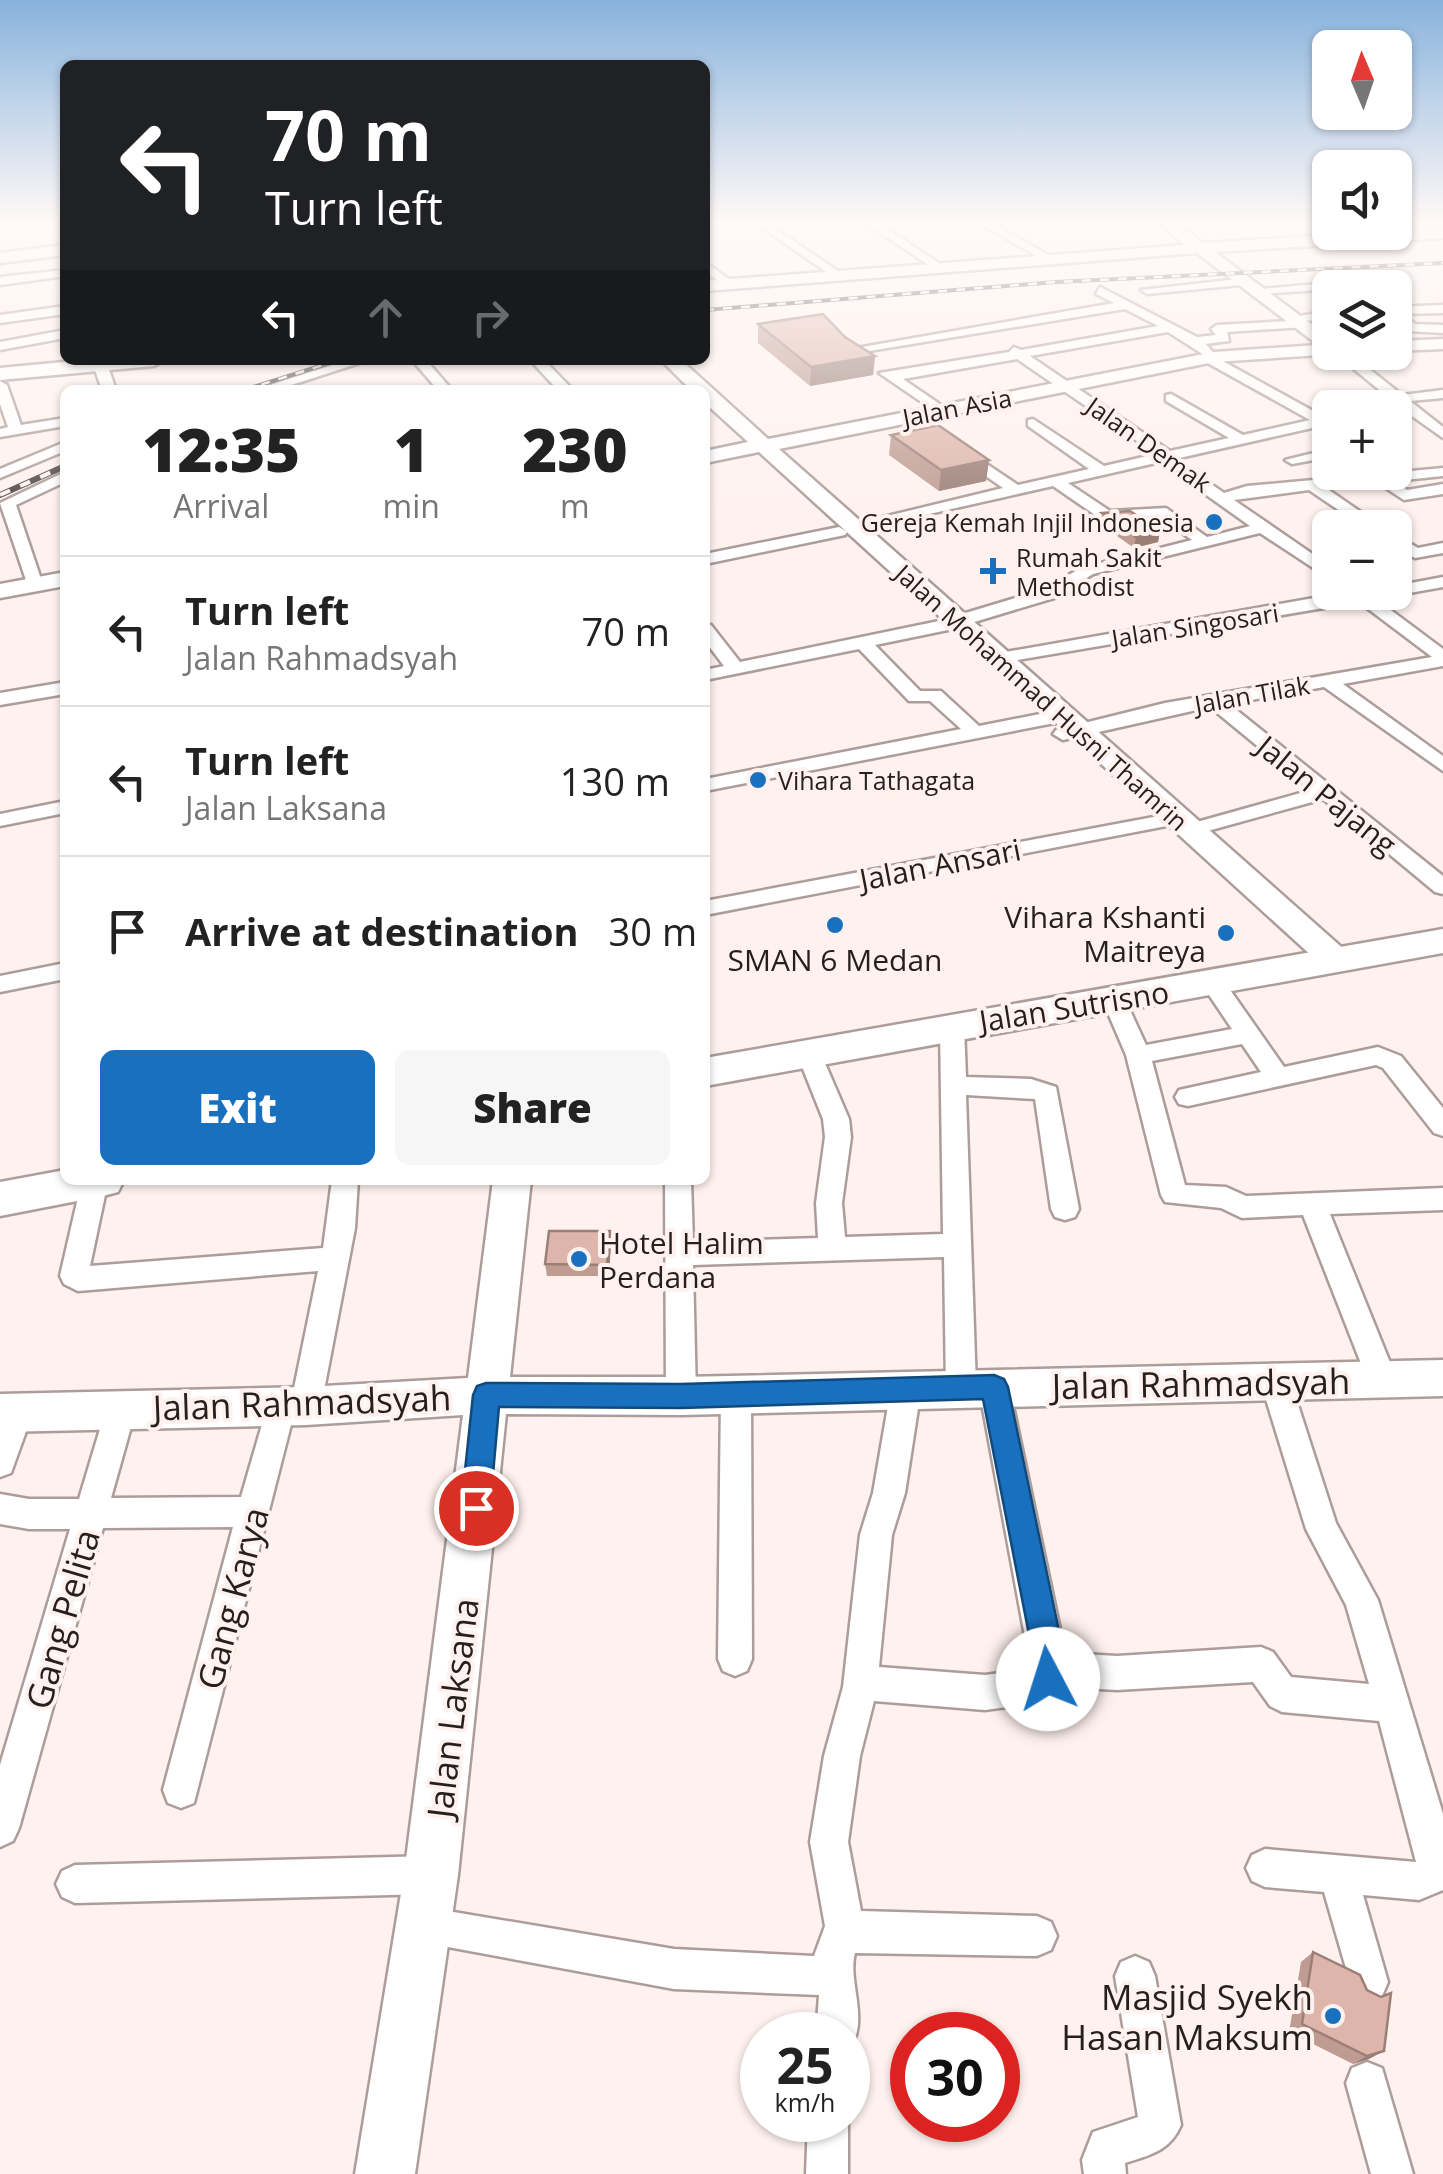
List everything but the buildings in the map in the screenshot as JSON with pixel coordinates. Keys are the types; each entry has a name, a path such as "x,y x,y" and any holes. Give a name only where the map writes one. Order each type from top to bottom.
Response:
{"main road":[{"path":"4,377 110,365"},
{"name":"Jalan Sutrisno","path":"710,1071 1213,983 1443,926"},
{"name":"Jalan Sutrisno","path":"710,1051 1317,955 1443,941"},
{"path":"0,1178 60,1177"},
{"path":"0,1199 60,1183"}],"street":[{"name":"Jalan Demak","path":"968,323 1066,386 1312,561"},
{"path":"939,410 846,346 889,344 1017,323"},
{"path":"1160,323 1195,341 1211,358 1312,418"},
{"path":"1195,341 1224,338 1217,330 1275,323"},
{"path":"892,377 1169,328"},
{"path":"1412,328 1443,330"},
{"path":"16,430 4,377 7,345 60,335"},
{"path":"889,344 927,371"},
{"path":"1412,345 1443,344"},
{"name":"Jalan Asia","path":"710,456 751,441 806,438 1211,358 1312,350"},
{"path":"277,385 342,365"},
{"path":"423,365 441,385"},
{"path":"542,365 561,385"},
{"name":"Jalan Mohammad Husni Thamrin","path":"675,365 697,385"},
{"path":"101,367 107,385"},
{"path":"1359,370 1382,390"},
{"path":"318,371 328,385"},
{"path":"1412,401 1443,394"},
{"name":"Jalan Mohammad Husni Thamrin","path":"710,397 846,529 1317,955"},
{"path":"1171,398 1240,438"},
{"path":"1412,413 1443,434"},
{"path":"909,416 1017,490"},
{"path":"0,433 60,423"},
{"path":"1034,424 1103,472"},
{"path":"710,558 1166,458 1240,438 1312,426"},
{"path":"0,474 60,448"},
{"path":"1292,460 1312,456"},
{"path":"1412,474 1443,472"},
{"path":"35,584 8,506 60,478"},
{"path":"1057,482 1108,516 1161,511 1207,544"},
{"path":"1205,483 1247,491"},
{"path":"1225,498 1247,491 1312,485"},
{"path":"1397,490 1404,495 1443,489"},
{"path":"1319,490 1349,510"},
{"path":"710,674 950,622 1048,594 1087,571 1265,527"},
{"path":"1412,551 1443,548"},
{"path":"1412,570 1438,583"},
{"path":"0,591 60,579"},
{"name":"Jalan Singosari","path":"1412,588 1438,583"},
{"name":"Jalan Singosari","path":"1000,658 1312,603"},
{"path":"1379,610 1443,659"},
{"name":"Jalan Mohammad Husni Thamrin","path":"950,622 1000,658 1064,724"},
{"path":"710,636 735,668"},
{"path":"862,642 916,696 934,695 975,732"},
{"name":"Jalan Tilak","path":"710,784 975,732 1064,724 1443,659"},
{"path":"1326,680 1443,765"},
{"path":"0,699 60,689"},
{"name":"Jalan Pajang","path":"1214,700 1443,887"},
{"path":"1204,826 1324,793"},
{"path":"0,820 60,807"},
{"name":"Jalan Ansari","path":"710,907 1166,821"},
{"path":"0,984 60,973"},
{"path":"1213,983 1277,1077"},
{"path":"1114,999 1138,1055 1174,1195 1226,1198 1242,1208 1440,1202"},
{"path":"860,1687 868,1683 940,1690 1017,1690 1048,1679 1050,1669 978,1387 955,1245 956,1086 952,1026"},
{"path":"1138,1055 1250,1034"},
{"path":"809,1054 836,1119 838,1137 829,1203 832,1247"},
{"path":"1188,1097 1366,1057 1386,1058 1443,1126"},
{"path":"956,1086 1030,1088 1047,1094 1065,1209"},
{"path":"87,1185 74,1276 78,1280 333,1259"},
{"name":"Gang Karya","path":"181,1790 254,1512 293,1406 333,1259 343,1185"},
{"name":"Jalan Laksana","path":"385,2174 431,1876 511,1185"},
{"path":"678,1185 681,1396"},
{"path":"1312,1204 1382,1380"},
{"path":"680,1254 955,1245"},
{"name":"Jalan Rahmadsyah","path":"9,1413 293,1406 486,1395 681,1396 1443,1378"},
{"path":"1265,1868 1418,1881 1434,1874 1436,1854 1361,1600 1316,1513 1276,1383"},
{"path":"846,1933 829,1842 842,1756 860,1687 876,1534 889,1493 906,1389"},
{"path":"736,1395 736,1659"},
{"name":"Gang Pelita","path":"0,1828 121,1408"},
{"path":"0,1464 9,1413"},
{"path":"0,1510 29,1514 254,1512"},
{"path":"1050,1669 1117,1673 1261,1664 1282,1694 1390,1704"},
{"path":"75,1884 431,1876"},
{"path":"1339,1876 1368,1982"},
{"path":"424,1926 674,1969 828,1976 839,1990 838,2012"},
{"path":"828,1976 838,1940 846,1933 1038,1936"},
{"path":"1105,2174 1103,2160 1108,2147 1150,2134 1160,2126 1135,1976"},
{"path":"1367,2083 1392,2174"},
{"path":"827,2174 828,2142"}],"railway":[{"path":"260,385 323,365"},
{"path":"0,495 60,468"}],"place":[{"name":"Gereja Kemah Injil Indonesia","path":"1214,522"},
{"name":"Rumah Sakit Methodist","path":"993,571"},
{"name":"Vihara Tathagata","path":"758,780"},
{"name":"SMAN 6 Medan","path":"835,925"},
{"name":"Vihara Kshanti Maitreya","path":"1226,933"},
{"name":"Hotel Halim Perdana","path":"579,1259"},
{"name":"Masjid Syekh Hasan Maksum","path":"1333,2016"}],"route":[{"path":"476,1508 486,1395 681,1396 994,1387 1048,1655 1048,1679"}]}
